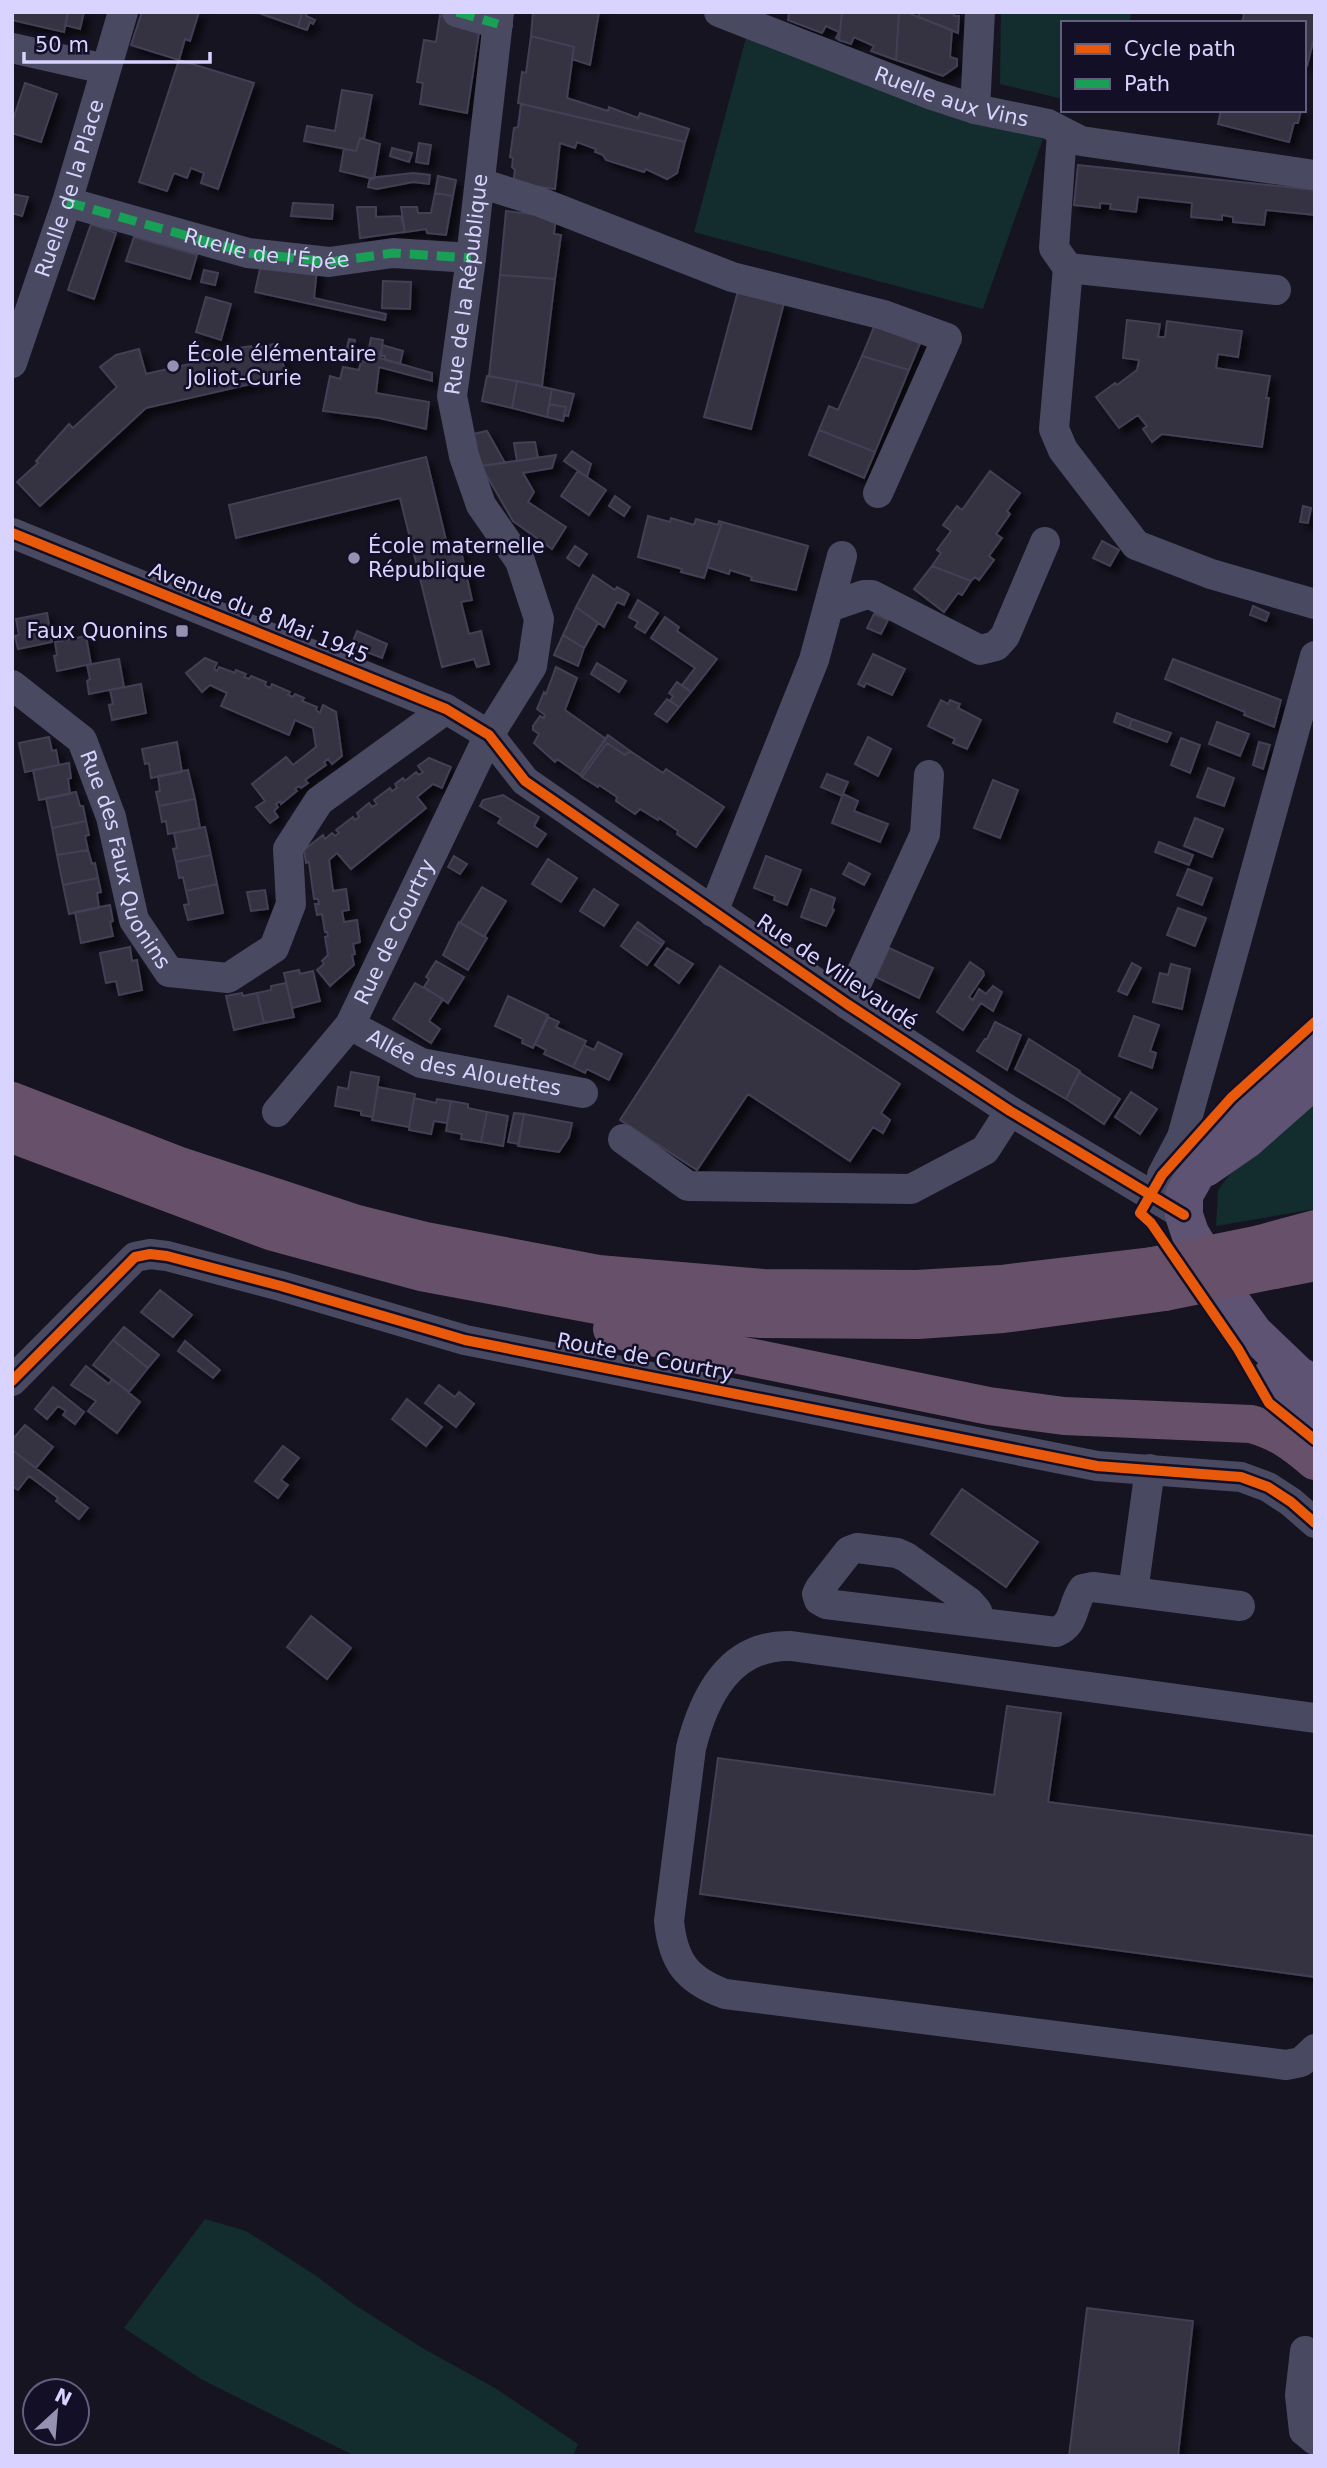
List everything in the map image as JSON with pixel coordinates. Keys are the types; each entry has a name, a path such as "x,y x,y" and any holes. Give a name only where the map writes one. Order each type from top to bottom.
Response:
{"highway":[{"path":"12,1101 177,1164 357,1224 425,1241 598,1274 763,1288 917,1289 1158,1279"},
{"path":"12,1134 273,1232 421,1272 597,1305 761,1319 855,1321 991,1315 1267,1257 1315,1262"},
{"path":"1267,1257 1315,1229"},
{"path":"421,1272 484,1304 989,1406 1064,1416 1251,1424 1272,1430 1289,1439 1315,1461"}],"main road":[{"path":"1178,1175 1226,1121 1315,1041"},
{"path":"1178,1175 1247,1139 1315,1079"},
{"path":"1178,1175 1184,1195 1184,1215 1190,1233 1228,1297 1254,1334 1298,1375 1315,1385"},
{"path":"1254,1334 1264,1368 1276,1384 1315,1415"}],"street":[{"name":"Ruelle de la Place","path":"14,351 67,202 123,12"},
{"path":"457,12 499,18"},
{"name":"Ruelle aux Vins","path":"719,12 920,90 975,109 1048,124 1081,141 1315,175"},
{"path":"975,109 980,12"},
{"name":"Rue de la République","path":"489,735 532,666 539,619 520,561 481,505 464,456 452,396 499,18"},
{"path":"12,48 105,69"},
{"path":"1062,133 1054,248 1068,268 1054,429 1063,450 1136,545 1211,573 1315,604"},
{"path":"480,183 732,277 884,315 947,338 878,493"},
{"name":"Ruelle de l'Épée","path":"67,202 248,253 329,262 393,253 471,258"},
{"path":"1068,268 1276,290"},
{"name":"Avenue du 8 Mai 1945","path":"12,533 446,709 489,735"},
{"path":"829,607 864,595 872,595 980,650 996,646 1005,636 1045,541"},
{"path":"713,912 814,660 842,556"},
{"path":"1178,1175 1182,1137 1315,656"},
{"name":"Rue des Faux Quonins","path":"12,685 82,740 111,817 134,919 169,972 228,978 274,948 291,904 288,849 319,801 446,709"},
{"name":"Rue de Villevaudé","path":"489,735 525,781 713,912 1010,1111 1184,1215"},
{"name":"Rue de Courtry","path":"277,1112 349,1026 489,735"},
{"path":"847,1004 925,834 929,775"},
{"name":"Allée des Alouettes","path":"349,1026 421,1063 583,1093"},
{"path":"623,1139 688,1186 911,1189 985,1150 1010,1111"},
{"name":"Route de Courtry","path":"12,1381 135,1257 150,1254 281,1286 465,1340 1097,1466 1241,1477 1268,1487 1315,1523"},
{"path":"1133,1592 1150,1469"},
{"path":"981,1623 977,1611 969,1602 897,1553 857,1548 849,1551 817,1594 819,1600 826,1604 981,1623 1056,1632 1066,1628 1083,1589 1093,1587 1240,1606"},
{"path":"1315,1718 791,1646 762,1648 736,1663 712,1690 697,1724 691,1748 669,1921 671,1936 684,1969 705,1987 725,1994 1286,2065 1301,2063 1315,2049"},
{"path":"1306,2351 1300,2395 1304,2431 1315,2440"}],"green space":[{"path":"1001,12 1132,12 1130,21 1061,21 1061,99 1000,84"},
{"path":"746,38 943,108 1043,139 983,309 694,232"},
{"path":"1315,1094 1315,1209 1216,1226 1218,1190 1245,1154"},
{"path":"205,2219 246,2231 424,2349 495,2388 578,2444 573,2456 355,2456 201,2379 124,2328"}],"building":[{"path":"14,12 68,12 64,32 12,20"},
{"path":"68,12 84,12 80,29 65,25"},
{"path":"142,12 199,12 190,41 185,39 179,60 131,45"},
{"path":"256,12 306,12 302,13 298,27"},
{"path":"307,12 306,16 315,20 313,24 310,22 307,30 298,27 302,13"},
{"path":"533,12 599,12 590,65 572,59 574,47 531,36"},
{"path":"789,12 842,12 839,40 836,38 839,32 826,26 822,33 788,20"},
{"path":"842,12 899,12 896,60 871,51 874,46 854,37 851,44 839,40"},
{"path":"899,12 906,12 952,30 950,57 957,59 957,66 943,76 896,60"},
{"path":"920,12 954,12 954,16 959,16 958,33 918,17"},
{"path":"1241,12 1315,12 1315,34 1307,66 1306,21 1242,21 1244,15"},
{"path":"440,15 480,26 467,113 420,104 423,83 417,82 424,40 436,42"},
{"path":"531,36 574,47 567,98 608,111 609,107 638,118 640,113 689,129 685,142 518,103 522,72 526,73"},
{"path":"179,60 254,83 218,189 201,183 204,173 191,168 187,178 174,173 167,191 139,182"},
{"path":"25,83 57,94 41,142 12,133 12,123"},
{"path":"342,90 372,95 364,139 360,138 356,151 304,141 307,126 335,131"},
{"path":"521,104 685,142 677,173 667,179 646,169 644,172 606,160 603,155 595,152 596,149 577,142 575,148 560,143 555,189 513,183 515,170 512,167 513,158 510,157"},
{"path":"1221,112 1301,112 1298,123 1294,123 1289,142 1218,124"},
{"path":"360,138 380,144 374,179 340,171 344,149 356,151"},
{"path":"419,143 431,145 428,164 416,162"},
{"path":"392,148 412,153 409,162 390,156"},
{"path":"1078,165 1315,190 1315,215 1266,210 1264,225 1233,222 1233,217 1222,215 1222,220 1191,217 1192,203 1138,197 1136,212 1110,209 1111,204 1100,203 1100,208 1074,205"},
{"path":"413,173 430,175 429,184 413,182 377,189 368,187 370,178"},
{"path":"438,176 456,180 453,196 435,193"},
{"path":"435,193 453,196 446,235 427,233 426,229 405,232 401,207 417,207 418,213 431,213"},
{"path":"12,194 28,197 22,216 12,213"},
{"path":"293,203 333,205 332,219 291,216"},
{"path":"357,207 376,207 376,217 401,216 405,232 360,238"},
{"path":"506,211 556,217 554,234 561,235 555,279 500,275"},
{"path":"91,224 116,233 94,299 68,290"},
{"path":"134,237 197,255 190,279 126,261"},
{"path":"261,264 317,269 314,298 386,314 385,320 255,292"},
{"path":"204,270 218,273 215,285 201,282"},
{"path":"500,275 555,279 542,386 489,376"},
{"path":"383,281 411,282 410,309 382,308"},
{"path":"738,291 784,303 751,429 704,417"},
{"path":"206,297 231,304 221,340 196,332"},
{"path":"1127,320 1160,324 1158,337 1165,337 1167,321 1242,331 1238,357 1218,354 1216,368 1270,376 1262,447 1162,434 1152,442 1143,429 1147,426 1138,415 1119,428 1096,397 1137,370 1139,360 1123,358"},
{"path":"876,322 921,341 909,370 862,356"},
{"path":"371,338 383,340 380,358 432,373 432,381 379,367 376,393 429,402 426,429 379,418 323,411 330,376 340,379 343,367 359,370 361,361 366,362"},
{"path":"349,339 355,340 350,362 344,361"},
{"path":"278,343 286,376 146,408 40,506 17,482 38,463 36,461 69,424 73,428 117,387 100,367 116,355 139,349 146,374 198,362 198,354 251,346 252,349"},
{"path":"382,345 403,351 400,364 385,360 385,356 381,355"},
{"path":"862,356 909,370 875,452 819,430 829,406 838,410"},
{"path":"487,376 517,381 512,408 482,401"},
{"path":"517,381 552,389 547,417 512,408"},
{"path":"552,389 574,394 568,416 564,415 566,407 549,404"},
{"path":"549,404 566,407 563,421 547,417"},
{"path":"819,430 875,452 864,478 809,455"},
{"path":"487,431 505,463 481,466 464,436"},
{"path":"535,442 538,458 517,461 514,443"},
{"path":"572,451 591,464 587,477 564,461"},
{"path":"556,455 552,468 523,473 534,492 528,502 566,527 552,549 513,521 481,466"},
{"path":"426,457 447,544 459,542 472,600 461,602 469,634 481,631 489,664 477,667 474,659 442,667 400,498 236,538 229,505"},
{"path":"578,471 606,490 589,515 561,496"},
{"path":"990,471 1020,493 1007,511 1010,514 996,534 1002,538 989,556 994,560 979,580 975,577 971,581 932,566 941,553 937,550 951,531 943,525 957,506 962,510"},
{"path":"615,496 630,507 624,516 609,506"},
{"path":"1303,506 1311,508 1308,523 1300,522"},
{"path":"648,516 670,522 671,518 694,525 696,519 718,525 719,521 722,522 704,578 638,557"},
{"path":"722,522 808,546 796,590 751,580 752,577 730,570 729,574 707,567"},
{"path":"1102,541 1119,550 1110,566 1093,558"},
{"path":"575,546 587,554 579,566 567,558"},
{"path":"932,566 971,581 962,595 958,593 944,612 914,589"},
{"path":"593,575 615,590 617,587 629,594 624,605 617,602 604,627 576,607"},
{"path":"638,600 658,613 645,633 635,627 638,622 629,617"},
{"path":"1253,606 1269,613 1266,621 1250,615"},
{"path":"576,607 598,623 584,648 563,635"},
{"path":"47,613 52,642 18,649 15,636 19,635 16,619"},
{"path":"874,614 888,620 881,634 867,628"},
{"path":"665,617 679,627 677,631 717,659 691,692 682,685 695,668 651,638"},
{"path":"357,631 387,644 382,658 351,646"},
{"path":"563,635 584,648 578,666 554,655"},
{"path":"86,636 91,664 57,671 55,642"},
{"path":"873,654 905,669 892,695 866,683 864,687 858,684"},
{"path":"205,658 217,663 214,669 217,671 219,667 235,673 236,670 246,674 244,677 249,679 251,676 266,682 265,685 270,688 272,684 290,692 288,695 293,697 295,694 304,698 302,701 317,707 316,710 320,713 323,705 336,712 342,756 332,764 328,759 324,762 326,765 305,780 308,783 295,789 297,791 281,804 280,801 276,804 278,807 274,811 278,817 270,823 256,807 265,801 252,784 286,757 293,765 316,747 313,728 295,720 289,735 221,706 227,693 210,685 202,692 186,673"},
{"path":"119,659 124,687 89,694 87,665"},
{"path":"1173,659 1281,700 1274,727 1165,679"},
{"path":"597,663 626,681 619,692 591,674"},
{"path":"556,667 577,678 565,710 606,739 580,775 557,759 555,762 534,743 539,734 533,730 533,726 540,716 544,718 545,715 537,709"},
{"path":"677,682 691,692 679,707 670,701 673,696 669,693"},
{"path":"141,684 146,713 112,720 110,690"},
{"path":"667,699 679,707 667,722 655,714"},
{"path":"941,700 948,704 950,700 960,704 958,708 981,720 967,749 953,743 955,739 928,726"},
{"path":"1117,713 1132,719 1129,728 1114,722"},
{"path":"1132,719 1171,733 1167,742 1129,728"},
{"path":"1217,722 1249,734 1240,756 1209,744"},
{"path":"608,735 630,751 625,755 607,743 582,777 580,775"},
{"path":"49,737 52,751 56,750 59,765 25,772 19,743"},
{"path":"868,737 891,749 878,776 855,764"},
{"path":"1181,738 1200,745 1190,773 1171,765"},
{"path":"177,742 182,772 151,778 149,763 145,764 142,749"},
{"path":"1259,742 1270,745 1263,769 1253,765"},
{"path":"607,743 625,755 630,751 663,773 666,769 724,807 696,847 659,818 658,820 640,809 635,814 616,801 617,797 582,777"},
{"path":"429,758 451,767 442,788 433,784 417,797 426,808 351,869 337,853 329,860 333,891 346,889 349,910 342,911 344,922 357,920 360,942 353,944 354,965 330,986 317,970 328,955 325,937 328,936 322,914 317,915 315,904 319,904 318,899 314,899 309,862 306,863 304,850 323,835 325,839 332,833 335,836 339,833 336,830 353,817 355,820 359,817 357,813 369,803 372,807 377,804 374,800 390,788 392,791 397,788 395,784 403,778 405,781 416,772 419,775 423,772 418,766"},
{"path":"69,763 70,794 39,800 33,770"},
{"path":"1208,768 1234,778 1224,806 1197,797"},
{"path":"188,770 195,799 159,806 156,792 160,791 158,776"},
{"path":"827,774 848,782 842,796 821,787"},
{"path":"993,780 1018,790 1000,838 974,828"},
{"path":"76,792 86,821 52,828 46,798"},
{"path":"843,794 858,801 854,811 888,824 880,842 832,823"},
{"path":"503,795 539,817 534,826 546,834 537,847 498,823 501,818 480,806 483,800"},
{"path":"195,799 200,828 168,834 159,806"},
{"path":"1195,818 1223,829 1212,857 1184,846"},
{"path":"86,821 88,850 57,855 52,828"},
{"path":"205,827 211,855 176,862 174,833"},
{"path":"1159,842 1193,855 1189,865 1155,852"},
{"path":"88,850 92,864 95,863 98,878 63,885 57,855"},
{"path":"211,855 217,884 186,891 183,877 179,878 176,862"},
{"path":"454,856 467,864 460,874 448,867"},
{"path":"766,856 801,870 787,905 774,900 775,896 754,888"},
{"path":"548,859 577,878 561,902 532,884"},
{"path":"849,863 870,874 864,885 843,874"},
{"path":"1188,869 1212,878 1202,905 1177,895"},
{"path":"98,878 101,892 97,893 99,908 69,914 63,885"},
{"path":"217,884 223,913 188,920 184,905 189,904 186,891"},
{"path":"482,887 506,901 484,937 460,923"},
{"path":"594,889 618,905 604,926 580,911"},
{"path":"811,889 835,898 832,908 834,910 826,926 801,917"},
{"path":"265,890 268,909 251,911 247,892"},
{"path":"110,905 113,936 81,943 75,912"},
{"path":"1178,908 1206,918 1195,946 1167,935"},
{"path":"459,922 487,938 468,970 443,955"},
{"path":"638,922 664,942 662,945 634,927"},
{"path":"634,927 662,945 647,965 621,946"},
{"path":"130,947 132,961 137,960 142,990 119,995 116,981 106,983 100,953"},
{"path":"667,948 693,964 679,983 655,965"},
{"path":"889,948 933,968 919,998 876,977"},
{"path":"436,961 464,977 448,1003 424,987 429,979 426,977"},
{"path":"970,962 983,971 984,975 969,997 973,1000 979,989 986,994 993,986 1002,992 993,1011 981,1003 963,1030 937,1012"},
{"path":"1132,963 1141,968 1127,995 1118,991"},
{"path":"1171,964 1190,969 1182,1009 1153,1002 1160,973 1168,975"},
{"path":"720,966 900,1084 881,1113 890,1120 883,1133 873,1127 850,1161 748,1094 697,1170 620,1120"},
{"path":"299,970 300,974 313,971 320,1001 292,1008 284,973"},
{"path":"286,983 294,1017 264,1023 257,993"},
{"path":"415,983 443,999 429,1021 440,1029 431,1043 393,1019"},
{"path":"242,993 243,996 257,993 264,1023 234,1030 226,996"},
{"path":"508,996 548,1015 533,1048 522,1043 523,1039 495,1026"},
{"path":"1134,1016 1159,1025 1150,1051 1156,1053 1152,1068 1119,1056"},
{"path":"548,1017 559,1022 556,1027 586,1041 573,1067 544,1054 546,1050 535,1044"},
{"path":"995,1022 1021,1035 1007,1070 977,1051 987,1039"},
{"path":"1029,1039 1080,1071 1066,1099 1015,1069"},
{"path":"598,1042 622,1054 609,1080 587,1069 585,1073 573,1067 584,1045 594,1050"},
{"path":"351,1072 379,1077 373,1117 361,1115 361,1111 335,1106 338,1087 348,1089"},
{"path":"1079,1072 1120,1099 1104,1124 1066,1099"},
{"path":"378,1087 415,1094 409,1127 372,1120"},
{"path":"1131,1092 1157,1109 1140,1134 1115,1117"},
{"path":"414,1098 436,1103 437,1099 451,1101 447,1123 434,1121 431,1134 409,1130"},
{"path":"451,1101 487,1112 481,1142 461,1139 462,1134 446,1131"},
{"path":"487,1112 508,1116 503,1146 481,1142"},
{"path":"514,1113 524,1114 519,1144 508,1142"},
{"path":"524,1114 572,1123 569,1137 559,1152 518,1146"},
{"path":"160,1290 192,1315 173,1337 141,1312"},
{"path":"124,1327 159,1355 148,1368 113,1340"},
{"path":"113,1340 148,1368 129,1392 93,1365"},
{"path":"185,1341 220,1370 213,1378 178,1351"},
{"path":"86,1366 109,1384 112,1379 140,1402 117,1433 88,1411 96,1401 71,1385"},
{"path":"439,1385 455,1397 459,1392 474,1404 456,1427 425,1403"},
{"path":"53,1387 84,1412 75,1424 63,1415 66,1411 58,1406 47,1419 35,1409"},
{"path":"407,1399 442,1427 426,1446 392,1419"},
{"path":"25,1425 53,1447 36,1468 12,1450 12,1440"},
{"path":"283,1446 299,1458 281,1480 288,1485 278,1498 255,1481"},
{"path":"12,1450 88,1508 79,1519 56,1501 58,1498 29,1476 18,1490 12,1486"},
{"path":"962,1489 1038,1542 1006,1587 931,1534"},
{"path":"311,1616 351,1648 327,1679 287,1647"},
{"path":"1007,1706 1061,1713 1048,1802 1315,1836 1315,1977 700,1894 718,1758 994,1795"},
{"path":"1087,2308 1193,2321 1178,2456 1069,2456"}],"marked path":[{"path":"457,12 498,24"},
{"path":"67,202 248,253 329,262 393,253 471,258"}],"cycle path":[{"path":"12,533 446,709 489,735 525,781 847,1004 1010,1111 1184,1215"},
{"path":"1315,1022 1231,1098 1162,1175 1140,1213 1151,1223 1238,1349 1269,1403 1315,1440"},
{"path":"12,1381 135,1257 150,1254 281,1286 465,1340 1097,1466 1241,1477 1268,1487 1315,1523"}],"place":[{"name":"École élémentaire Joliot-Curie","path":"173,366"},
{"name":"École maternelle République","path":"354,558"},
{"name":"Faux Quonins","path":"182,631"}]}
